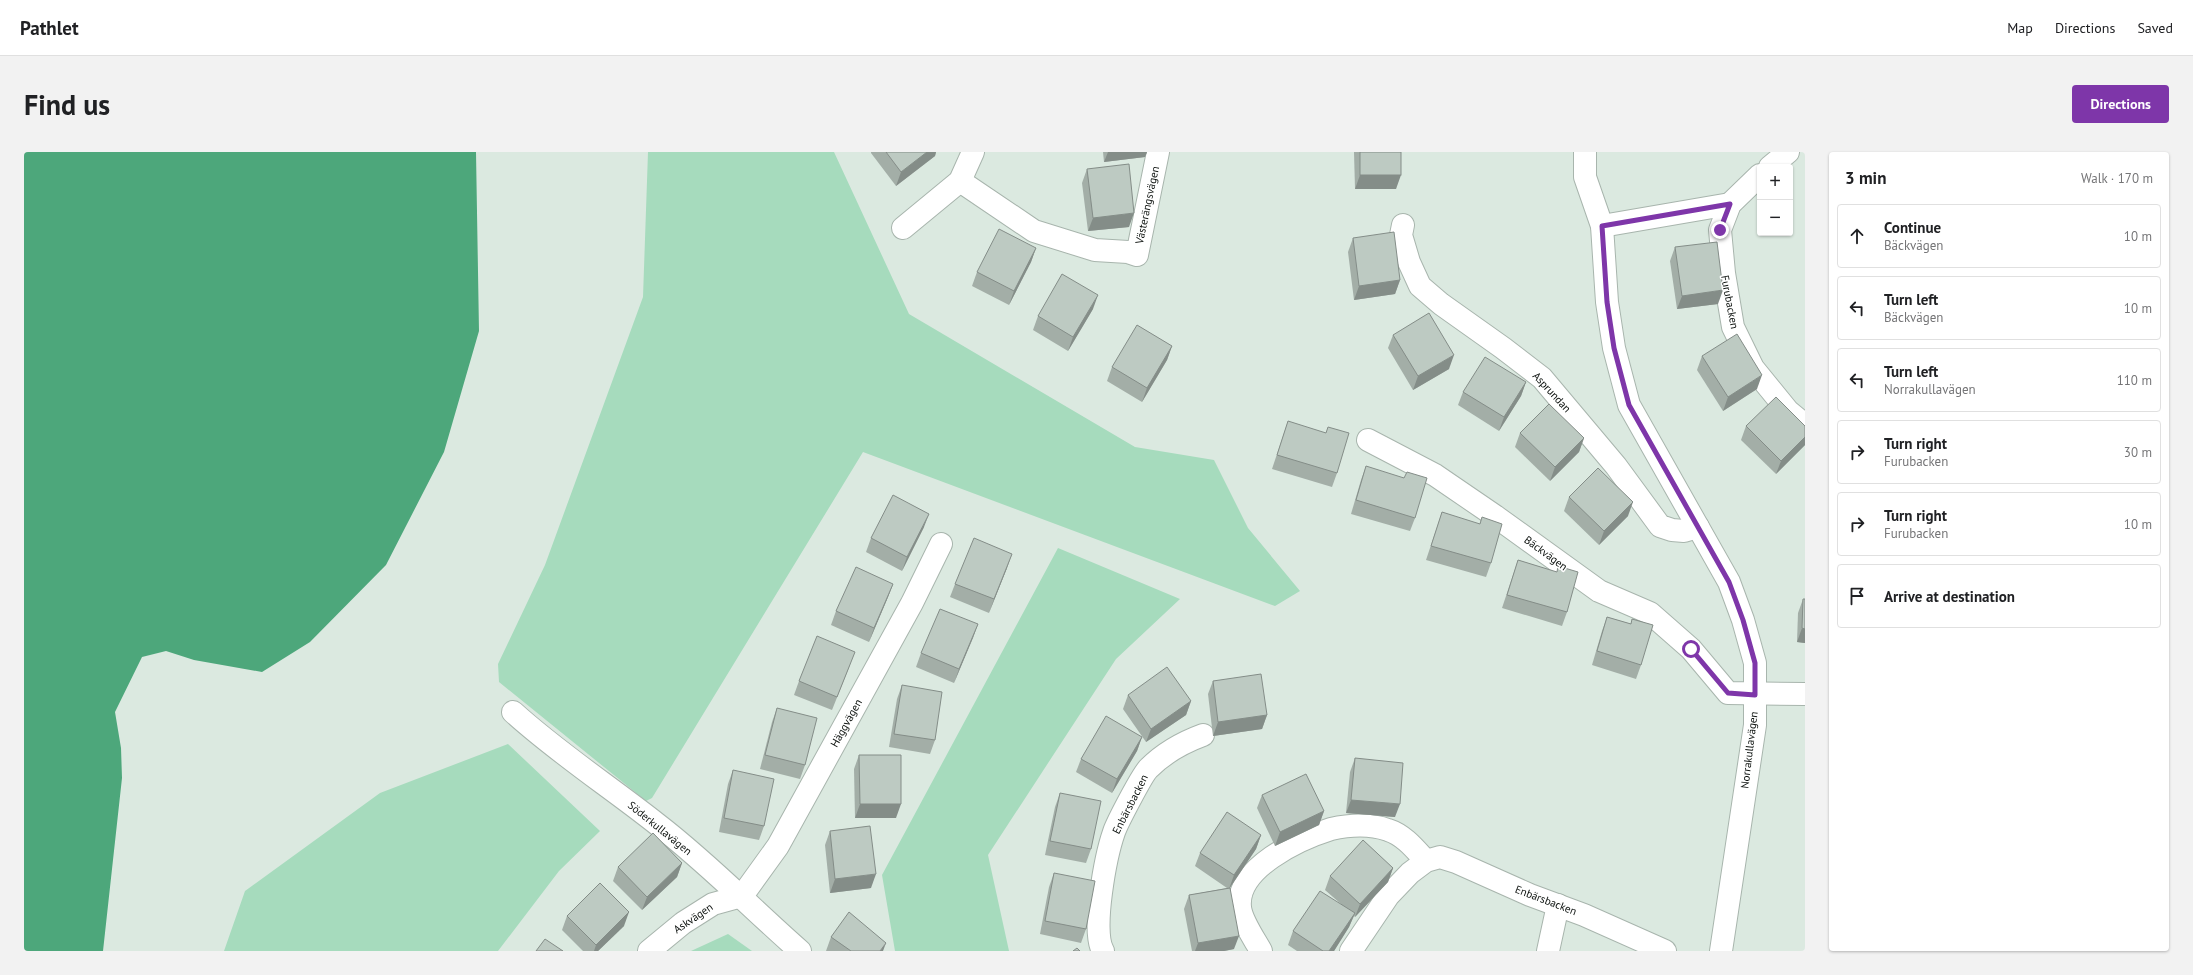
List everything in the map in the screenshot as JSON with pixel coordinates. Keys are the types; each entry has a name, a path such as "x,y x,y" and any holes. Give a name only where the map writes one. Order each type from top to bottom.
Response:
{"street":[{"path":"903,228 960,181 973,152"},
{"name":"Västerängsvägen","path":"960,181 1034,231 1095,250 1128,252 1137,255 1158,152"},
{"name":"Norrakullavägen","path":"1585,152 1585,178 1602,226 1607,302 1614,348 1629,405 1729,582 1743,620 1755,663 1755,725 1721,951"},
{"path":"1774,164 1788,152"},
{"name":"Furubacken","path":"1757,178 1730,204 1720,230 1724,273 1732,326 1753,368 1788,411 1805,425"},
{"path":"1602,226 1730,204"},
{"name":"Asprundan","path":"1403,225 1401,235 1409,262 1420,286 1441,304 1542,378 1616,466 1660,526 1672,530 1684,531 1698,528"},
{"name":"Bäckvägen","path":"1368,440 1435,475 1599,591 1650,613 1691,649 1728,693 1755,695 1805,694"},
{"name":"Häggvägen","path":"742,896 778,846 912,603 941,544"},
{"name":"Söderkullavägen","path":"513,712 539,736 658,824 742,896 800,951"},
{"name":"Enbärsbacken","path":"1104,951 1099,944 1098,924 1105,870 1114,832 1148,768 1186,741 1204,735"},
{"path":"1261,951 1251,935 1240,908 1241,890 1250,876 1270,858 1304,839 1332,829 1364,826 1389,830 1407,841 1426,861"},
{"name":"Enbärsbacken","path":"1350,951 1388,896 1410,873 1426,861 1440,857 1456,862 1530,895 1584,915 1665,951"},
{"name":"Askvägen","path":"649,951 683,923 713,904 742,896"},
{"path":"1548,951 1558,905"}],"shaded area":[{"path":"24,152 476,152 479,331 444,452 386,565 310,642 262,672 194,660 166,651 142,657 115,712 121,748 122,778 103,951 24,951"},
{"path":"648,152 834,152 909,314 1135,447 1214,460 1248,528 1300,591 1275,606 863,452 652,798 646,801 499,682 498,664 545,565 643,297"},
{"path":"1058,548 1180,599 1116,659 988,855 1009,951 895,951 882,875"},
{"path":"508,744 600,831 559,871 498,951 224,951 245,891 380,793"},
{"path":"728,934 752,951 691,951"}],"building":[{"path":"886,152 927,152 901,172"},
{"path":"1360,152 1401,152 1401,175 1360,175"},
{"path":"1129,164 1134,213 1093,218 1087,169"},
{"path":"999,229 1036,248 1014,291 977,272"},
{"path":"1394,232 1400,280 1359,286 1353,238"},
{"path":"1717,242 1723,290 1682,296 1675,247"},
{"path":"1062,274 1098,295 1073,337 1038,316"},
{"path":"1429,313 1454,355 1418,376 1393,335"},
{"path":"1137,325 1172,346 1147,388 1112,367"},
{"path":"1737,334 1762,375 1728,397 1702,356"},
{"path":"1485,357 1526,382 1504,417 1463,392"},
{"path":"1776,397 1805,426 1805,437 1781,461 1746,426"},
{"path":"1549,404 1584,438 1555,467 1520,433"},
{"path":"1288,421 1326,433 1328,427 1349,433 1337,473 1277,455"},
{"path":"1366,466 1404,478 1407,472 1427,478 1415,518 1356,500"},
{"path":"1598,468 1633,502 1604,531 1569,497"},
{"path":"893,495 929,514 907,557 871,538"},
{"path":"1442,512 1480,524 1482,517 1502,524 1491,563 1431,546"},
{"path":"974,538 1012,554 994,599 955,584"},
{"path":"1518,560 1557,572 1558,566 1578,572 1567,612 1507,595"},
{"path":"856,567 893,584 874,628 836,611"},
{"path":"1803,599 1805,599 1805,629 1802,628"},
{"path":"940,609 978,624 959,669 921,653"},
{"path":"1607,617 1631,624 1632,619 1653,625 1641,665 1597,651"},
{"path":"817,636 855,652 837,697 799,681"},
{"path":"1167,667 1191,701 1151,729 1128,695"},
{"path":"1261,674 1267,715 1218,722 1213,681"},
{"path":"902,685 942,692 935,740 894,734"},
{"path":"777,708 817,718 805,765 765,755"},
{"path":"1106,716 1142,737 1117,779 1081,759"},
{"path":"859,755 901,755 901,804 860,804"},
{"path":"1355,758 1403,763 1400,804 1351,800"},
{"path":"733,770 774,779 764,826 724,818"},
{"path":"1306,774 1324,811 1280,832 1262,795"},
{"path":"1060,793 1101,801 1091,849 1050,841"},
{"path":"1227,812 1261,835 1234,875 1200,853"},
{"path":"870,826 876,874 835,879 830,831"},
{"path":"653,833 682,863 647,897 618,867"},
{"path":"1363,840 1393,868 1360,904 1330,876"},
{"path":"1054,873 1095,881 1086,929 1045,921"},
{"path":"600,883 629,912 596,945 567,916"},
{"path":"1230,888 1239,936 1198,943 1189,895"},
{"path":"1320,891 1355,913 1329,951 1323,951 1293,931"},
{"path":"849,912 886,943 880,951 851,951 831,937"},
{"path":"545,939 563,951 536,951"},
{"path":"1077,948 1080,951 1073,951"}],"route":[{"path":"1691,649 1728,693 1755,695 1755,663 1743,620 1729,582 1663,468 1629,405 1614,348 1607,302 1602,226 1642,220 1676,212 1730,204 1720,230"}]}
